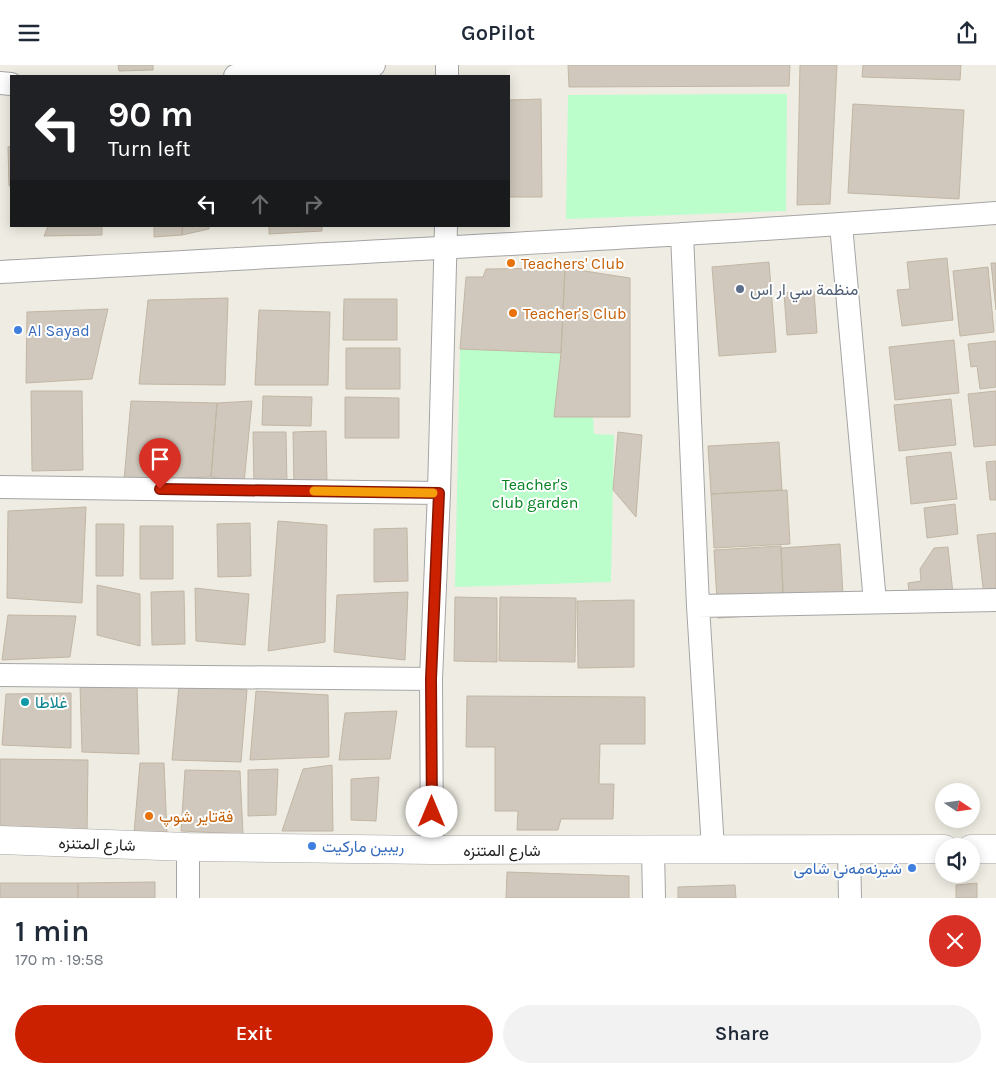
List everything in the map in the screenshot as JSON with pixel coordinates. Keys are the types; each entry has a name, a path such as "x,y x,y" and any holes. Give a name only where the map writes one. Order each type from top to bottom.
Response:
{"street":[{"path":"248,75 374,65"},
{"path":"0,272 446,237 682,235 996,213"},
{"path":"841,225 875,602"},
{"path":"682,235 698,606 713,849"},
{"path":"432,850 431,679 439,493 446,237"},
{"path":"0,487 439,493"},
{"path":"698,606 996,599"},
{"path":"0,675 431,679"},
{"name":"شارع المتنزه","path":"0,840 188,847 432,850 935,849"},
{"path":"188,847 188,898"},
{"path":"849,849 850,898"},
{"path":"980,849 996,849"},
{"path":"653,850 654,898"}],"green space":[{"path":"787,94 786,211 566,219 568,95"},
{"name":"Teacher's club garden","path":"460,349 561,353 555,417 593,417 594,434 614,435 611,582 455,587"}],"building":[{"path":"118,65 153,65 153,70 119,71"},
{"path":"568,65 790,65 789,86 569,87"},
{"path":"800,65 837,65 830,204 797,205"},
{"path":"863,65 961,65 960,80 862,77"},
{"path":"541,99 542,197 510,197 510,100"},
{"path":"853,104 964,110 959,199 848,193"},
{"path":"10,146 10,186 9,186 8,147"},
{"path":"48,227 102,227 102,235 44,236"},
{"path":"154,227 183,227 182,235 154,237"},
{"path":"182,227 209,227 209,229 182,235"},
{"path":"269,227 322,227 322,231 269,234"},
{"path":"947,258 953,320 902,326 897,290 910,289 907,262"},
{"path":"769,262 776,352 719,356 712,267"},
{"path":"991,263 996,263 996,310"},
{"path":"988,267 994,332 960,336 953,271"},
{"path":"565,268 630,278 630,417 554,417 561,353"},
{"name":"Teacher's Club","path":"565,268 561,353 460,349 466,277 483,277 486,269"},
{"path":"814,291 817,333 787,335 784,293"},
{"path":"228,298 225,385 139,384 148,300"},
{"path":"344,299 397,299 397,340 343,340"},
{"path":"108,309 92,379 26,383 27,312"},
{"path":"259,310 330,312 328,385 255,385"},
{"path":"954,340 959,393 895,400 889,347"},
{"path":"996,341 996,387 980,389 977,366 971,367 968,344"},
{"path":"346,348 400,348 400,389 346,389"},
{"path":"31,391 82,391 83,470 32,471"},
{"path":"996,391 996,445 974,447 968,394"},
{"path":"263,396 312,397 311,426 262,425"},
{"path":"345,397 399,398 399,438 345,438"},
{"path":"951,399 956,445 899,451 894,405"},
{"path":"131,401 217,403 211,477 124,480"},
{"path":"252,401 244,483 211,477 217,403"},
{"path":"326,431 327,484 294,485 293,432"},
{"path":"253,432 286,432 287,485 254,485"},
{"path":"618,432 642,435 636,517 613,490"},
{"path":"779,442 782,490 711,494 708,446"},
{"path":"951,452 957,499 911,504 906,457"},
{"path":"996,461 996,500 990,500 986,462"},
{"path":"787,490 790,544 714,548 711,494"},
{"path":"955,504 958,534 927,538 924,508"},
{"path":"86,507 82,603 7,598 8,511"},
{"path":"278,521 327,525 325,642 268,651"},
{"path":"250,523 251,576 218,577 217,524"},
{"path":"96,524 124,524 123,576 96,576"},
{"path":"140,526 173,526 173,579 140,579"},
{"path":"407,528 408,581 374,582 374,529"},
{"path":"996,533 996,595 984,596 977,535"},
{"path":"840,544 844,611 784,614 781,548"},
{"path":"781,546 784,614 718,618 714,550"},
{"path":"948,547 954,603 911,608 908,583 921,581 920,569 934,548"},
{"path":"97,585 140,594 140,646 97,635"},
{"path":"195,588 249,594 245,645 196,641"},
{"path":"184,591 185,644 152,645 151,592"},
{"path":"408,592 405,660 334,652 337,595"},
{"path":"455,597 497,598 497,662 454,661"},
{"path":"500,597 576,598 575,662 499,661"},
{"path":"634,600 634,667 578,668 577,601"},
{"path":"8,615 76,616 70,657 2,660"},
{"path":"137,684 139,754 82,752 80,685"},
{"path":"179,685 247,690 241,762 172,760"},
{"path":"256,691 328,695 329,757 250,760"},
{"path":"71,693 71,748 2,745 6,694"},
{"path":"467,696 645,697 645,744 600,744 599,784 614,784 613,819 561,819 558,830 517,830 518,811 495,811 495,747 466,747"},
{"path":"397,711 390,759 339,760 345,713"},
{"path":"0,759 88,760 87,835 0,834"},
{"path":"140,763 164,763 167,834 134,833"},
{"path":"332,765 333,831 282,831 303,769"},
{"path":"278,769 276,815 248,816 248,770"},
{"path":"185,770 240,771 243,834 181,831"},
{"path":"379,777 376,821 351,820 351,779"},
{"path":"507,872 629,876 629,898 506,898"},
{"path":"155,882 155,898 78,898 78,883"},
{"path":"0,883 78,883 78,898 0,898"},
{"path":"977,883 977,898 956,898 956,885"},
{"path":"735,885 736,898 678,898 678,887"}],"slow traffic":[{"path":"314,491 433,493"}],"place":[{"name":"Teachers' Club","path":"511,263"},
{"name":"منظمة سي ار اس","path":"740,289"},
{"name":"Teacher's Club","path":"513,313"},
{"name":"Al Sayad","path":"18,330"},
{"name":"غلاطا","path":"25,702"},
{"name":"فةتاير شوپ","path":"149,816"},
{"name":"ريبين ماركيت","path":"312,846"},
{"name":"شیرنەمەنی شامی","path":"912,868"}],"route":[{"path":"160,489 439,493 431,679 432,812"}]}
